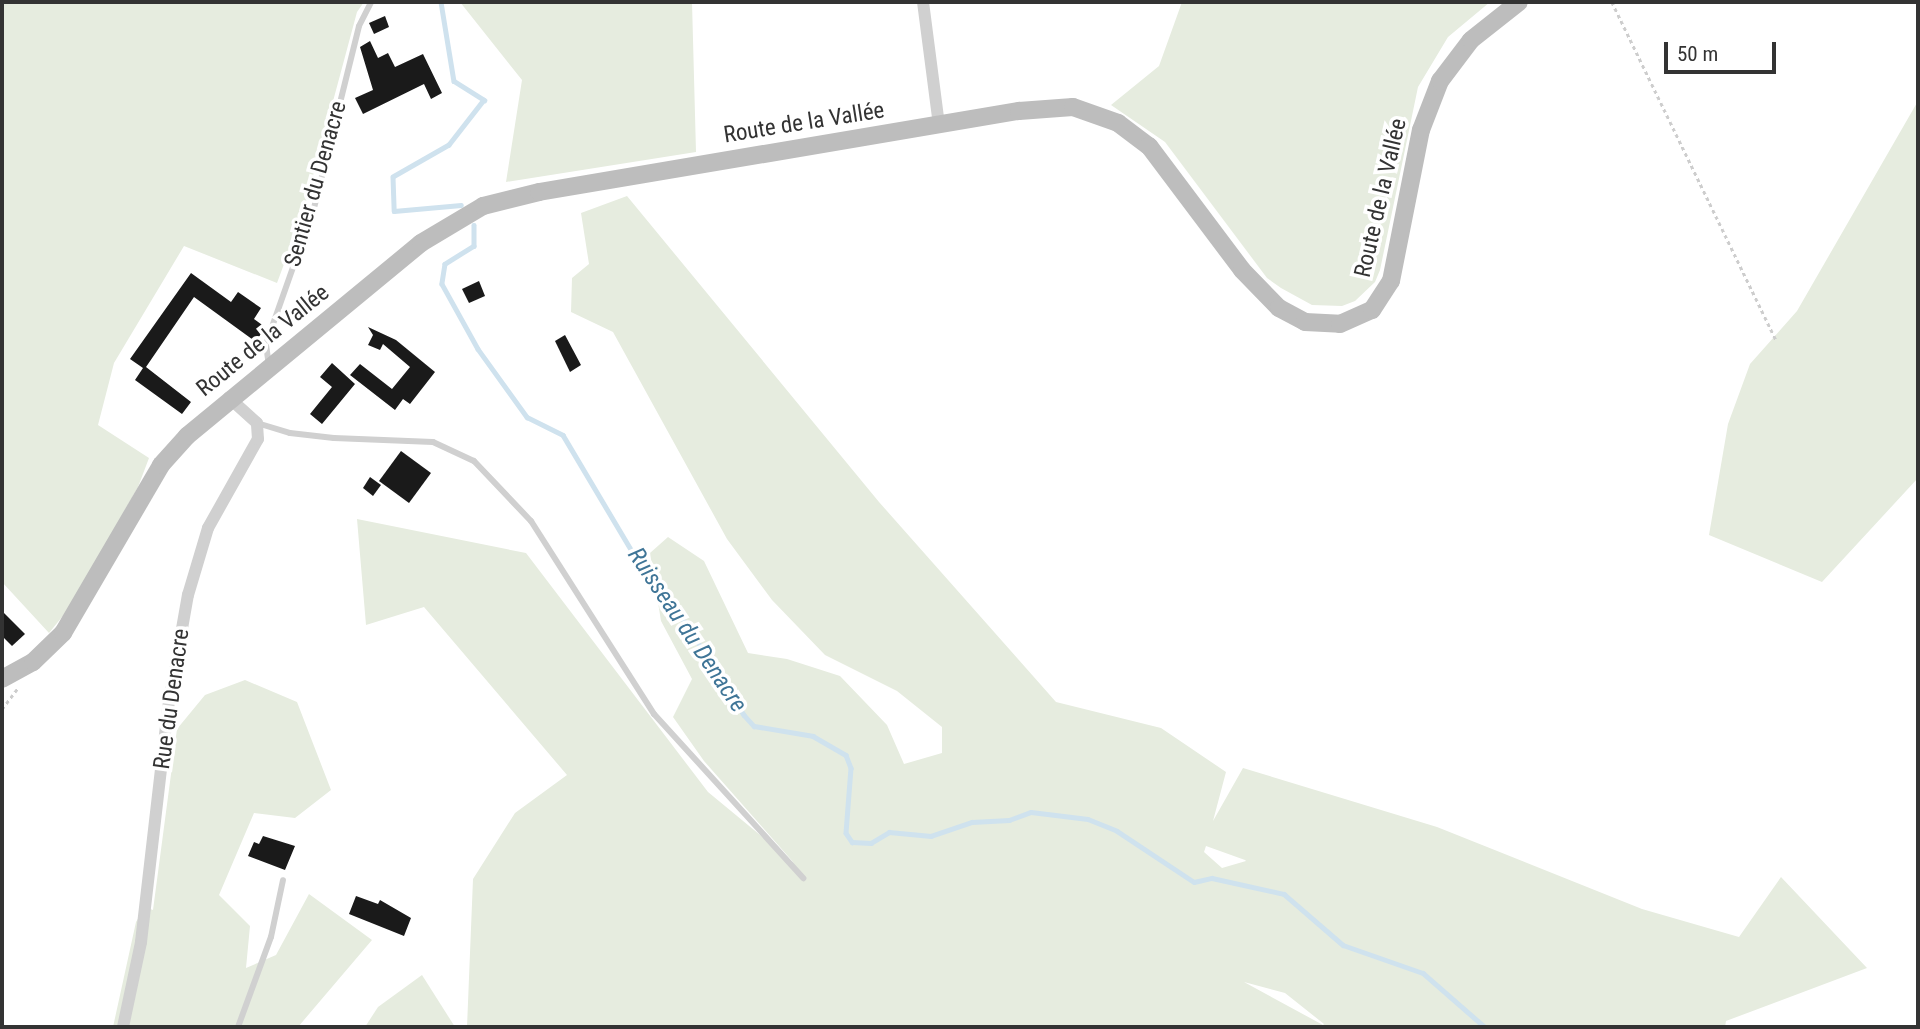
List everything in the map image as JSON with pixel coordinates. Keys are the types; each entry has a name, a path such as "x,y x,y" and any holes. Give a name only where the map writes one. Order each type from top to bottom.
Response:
{"street":[{"path":"923,2 939,125"},
{"name":"Route de la Vallée","path":"2,679 33,662 63,633 161,465 229,398 431,236 492,203 1051,107 1083,109 1110,119 1156,154 1242,270 1271,302 1305,321 1340,324 1372,310 1391,281 1421,130 1440,81 1471,40 1519,2"},
{"path":"229,398 257,423"},
{"name":"Rue du Denacre","path":"123,1027 141,942 168,708 188,595 208,528 256,444 257,423"}],"lane":[{"name":"Sentier du Denacre","path":"269,366 266,344 310,218 361,19 371,2"},
{"path":"257,423 290,433 334,438 433,442 480,467 530,521 654,714 803,878"},
{"path":"238,1027 271,937 283,880"}],"path":[{"path":"1612,2 1776,340"}],"shaded area":[{"path":"2,2 364,2 357,12 303,213 277,283 184,246 114,363 98,425 149,458 138,487 70,607 49,633 2,582"},
{"path":"460,2 692,2 696,152 506,182 522,80"},
{"path":"1182,2 1490,2 1448,37 1418,87 1380,270 1375,282 1355,301 1342,306 1312,305 1267,278 1165,142 1111,105 1159,66"},
{"path":"1918,101 1918,478 1822,582 1709,535 1728,424 1750,364 1797,311"},
{"path":"627,196 879,502 1056,702 1161,728 1226,772 1213,821 1243,768 1437,827 1642,909 1739,937 1781,877 1867,968 1726,1021 1725,1027 467,1027 473,879 515,813 567,775 424,607 366,625 357,519 526,553 708,792 794,863 704,761 673,717 692,679 661,621 650,553 668,537 704,561 748,653 787,659 840,676 887,725 904,764 942,753 942,727 897,691 825,655 772,600 727,539 613,332 571,312 572,278 589,264 581,213","holes":["1206,846 1245,860 1246,861 1222,868 1204,852","1244,982 1285,993 1324,1024 1323,1025"]},
{"path":"245,680 297,702 331,790 295,818 254,813 219,895 250,926 246,968 276,955 309,894 372,940 298,1027 113,1027 136,922 145,907 153,910 177,729 205,695"},
{"path":"422,975 455,1027 365,1027 378,1007"}],"building":[{"path":"385,16 389,27 374,34 369,23"},
{"path":"370,41 378,58 388,53 395,67 423,54 442,93 431,99 424,84 363,114 355,98 373,90 360,47"},
{"path":"191,273 231,302 238,292 261,308 254,319 265,327 256,342 194,297 146,367 191,402 182,414 135,380 143,368 130,359"},
{"path":"479,281 485,296 469,303 462,289"},
{"path":"368,327 396,340 435,372 410,404 403,399 395,410 350,375 360,364 392,389 410,367 383,344 380,350 368,345 373,335"},
{"path":"565,335 581,365 570,372 555,341"},
{"path":"332,363 355,384 322,424 310,414 332,387 320,377"},
{"path":"401,451 431,473 409,503 379,481"},
{"path":"370,477 381,485 373,496 363,488"},
{"path":"2,611 25,634 12,646 2,636"},
{"path":"263,836 295,846 285,870 248,856 254,842 259,844"},
{"path":"356,896 378,904 380,900 411,918 404,936 349,914"}],"waterway":[{"name":"Ruisseau du Denacre","path":"441,2 454,81 484,100 449,145 393,177 394,211 461,205"},
{"name":"Ruisseau du Denacre","path":"474,225 474,246 445,264 442,284 478,349 527,417 563,435 642,568 685,622 744,715 754,726 813,736 846,755 851,768 846,833 852,842 871,843 889,832 931,836 972,822 1009,820 1031,812 1088,819 1117,831 1194,882 1212,878 1284,894 1343,945 1423,973 1485,1027"}]}
